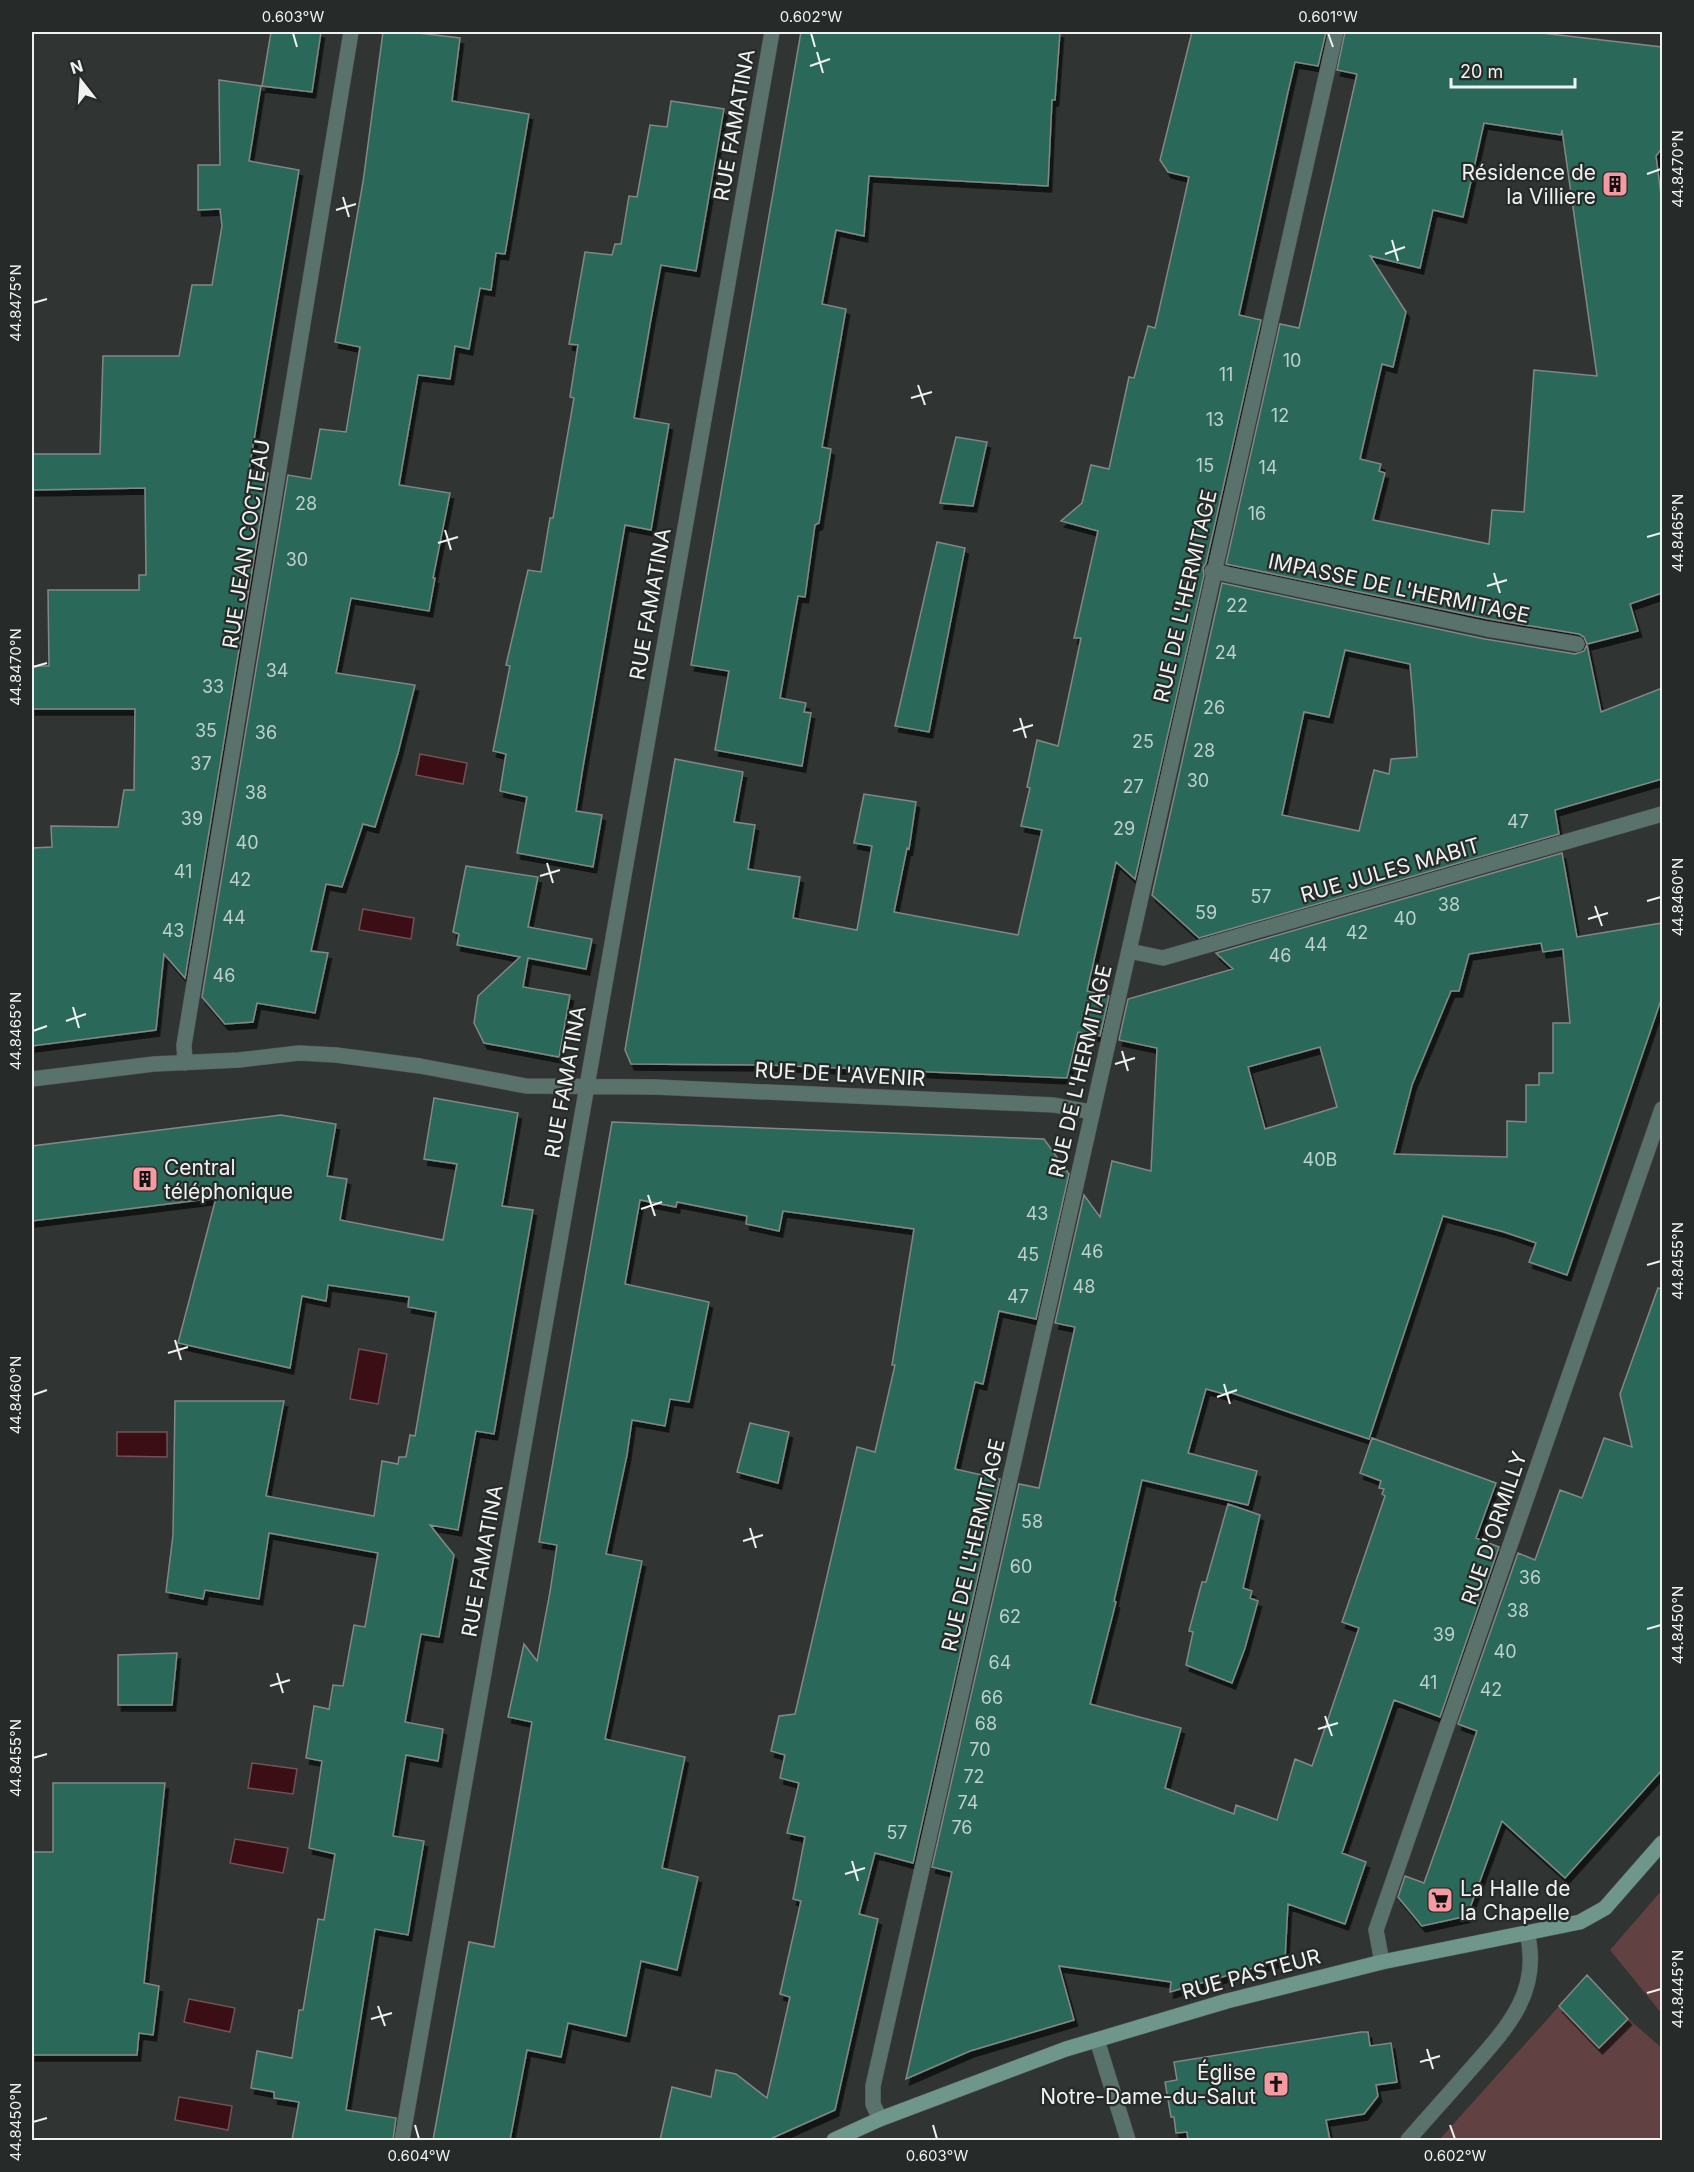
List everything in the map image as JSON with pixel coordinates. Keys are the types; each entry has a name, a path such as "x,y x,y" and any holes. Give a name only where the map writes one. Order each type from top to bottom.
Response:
{"street":[{"name":"RUE JEAN COCTEAU","path":"185,1063 184,1045 351,32"},
{"name":"RUE FAMATINA","path":"402,2140 772,32"},
{"name":"RUE DE L'HERMITAGE","path":"880,2119 873,2104 873,2086 1129,951 1212,571 1336,32"},
{"name":"IMPASSE DE L'HERMITAGE","path":"1212,571 1487,629 1577,644"},
{"name":"RUE JULES MABIT","path":"1129,951 1163,958 1662,814"},
{"name":"RUE DE L'AVENIR","path":"32,1079 154,1064 299,1053 336,1054 420,1066 526,1086 655,1087 1030,1104 1091,1112"},
{"name":"RUE D'ORMILLY","path":"1382,1962 1376,1930 1662,1109"},
{"name":"RUE PASTEUR","path":"834,2140 880,2119 1097,2040 1227,2001 1382,1962 1580,1922 1605,1908 1662,1843"},
{"path":"1408,2140 1503,2032 1521,2004 1530,1977 1532,1954 1527,1933"},
{"path":"1097,2040 1128,2140"}],"shaded area":[{"path":"420,754 467,763 463,784 416,775"},
{"path":"363,909 414,918 411,939 359,930"},
{"path":"359,1349 387,1354 378,1404 350,1399"},
{"path":"117,1432 167,1432 167,1457 117,1456"},
{"path":"252,1763 297,1769 293,1794 248,1788"},
{"path":"235,1839 288,1848 283,1873 230,1863"},
{"path":"1662,1890 1662,2014 1610,1950"},
{"path":"1587,1975 1633,2023 1662,2048 1662,2140 1439,2140"},
{"path":"189,1999 235,2008 230,2032 184,2022"},
{"path":"179,2097 232,2106 228,2130 175,2120"}],"building":[{"path":"271,32 321,32 312,92 262,86"},
{"path":"383,32 410,32 460,38 452,101 529,114 505,254 496,253 491,290 480,288 469,349 455,346 450,379 418,375 399,485 450,493 433,578 435,578 429,611 351,598 336,673 415,685 398,753 375,827 363,824 342,887 326,884 311,951 328,953 315,1013 257,1003 253,1022 225,1024 202,997 288,475 311,479 320,429 346,432 360,347 335,342 363,182"},
{"path":"801,32 1060,32 1055,100 1052,100 1048,186 869,176 864,236 836,230 822,304 846,309 822,447 831,449 819,523 815,525 805,597 798,596 780,698 806,703 804,712 811,713 802,766 715,750 729,671 691,665"},
{"path":"1192,32 1326,32 1318,66 1295,62 1288,92 1239,315 1261,320 1203,568 1204,575 1135,879 1116,862 1087,991 1109,996 1100,1036 1078,1032 1067,1078 769,1065 631,1064 625,1050 675,759 743,772 734,822 755,825 748,869 800,877 793,918 857,930 872,846 854,843 864,794 916,802 909,849 907,848 894,912 1018,935 1042,830 1021,826 1030,788 1027,787 1037,740 1058,746 1081,638 1074,638 1098,531 1061,521 1082,503 1091,465 1109,469 1129,377 1134,378 1148,326 1155,328 1189,177 1168,172 1160,160"},
{"path":"1345,32 1533,32 1662,47 1662,148 1656,156 1662,203 1662,593 1630,604 1638,631 1587,644 1584,637 1579,634 1489,619 1226,564 1280,324 1299,328 1357,74 1337,70","holes":["1484,123 1561,135 1562,130 1597,376 1534,370 1524,512 1492,510 1489,544 1373,520 1385,473 1379,471 1381,464 1360,459 1382,364 1393,367 1406,312 1370,256 1420,268 1433,210 1463,217"]},
{"path":"219,80 261,86 249,161 299,170 249,470 268,473 185,978 164,954 156,1030 32,1046 32,848 52,847 51,826 118,827 124,790 134,790 135,709 32,709 32,666 49,666 48,590 139,590 139,575 146,575 145,488 32,490 32,454 100,454 103,356 179,356 192,285 212,285 222,226 220,209 198,210 198,165 220,165"},
{"path":"671,101 724,109 696,271 661,265 651,319 634,418 669,424 651,530 625,525 583,767 576,811 602,815 593,867 517,853 527,797 500,791 506,754 493,751 510,666 506,665 528,570 541,572 550,518 553,518 574,398 570,397 578,345 569,344 585,252 612,255 615,244 621,244 629,196 637,197 650,125 667,127"},
{"path":"956,437 987,442 973,506 940,503"},
{"path":"937,542 965,548 929,732 895,726"},
{"path":"1222,583 1485,639 1575,654 1584,651 1587,645 1601,712 1662,688 1662,779 1555,810 1559,834 1199,938 1152,895","holes":["1345,650 1410,664 1417,757 1391,759 1389,774 1374,770 1359,831 1282,815 1304,712 1329,717"]},
{"path":"1562,853 1577,937 1662,923 1662,997 1567,1275 1529,1262 1536,1243 1443,1216 1369,1439 1229,1392 1228,1395 1206,1389 1188,1453 1257,1471 1248,1505 1142,1480 1114,1601 1116,1602 1090,1704 1181,1728 1165,1788 1234,1814 1236,1805 1277,1820 1295,1759 1312,1766 1359,1628 1342,1622 1385,1496 1382,1494 1384,1489 1379,1488 1381,1481 1360,1473 1372,1438 1496,1483 1476,1538 1499,1547 1440,1717 1394,1700 1342,1853 1366,1862 1345,1924 1288,1904 1285,1959 1170,1992 1171,1982 1059,1966 1074,2020 970,2051 906,2079 952,1872 932,1867 1019,1484 1039,1488 1075,1327 1055,1323 1084,1195 1100,1217 1112,1161 1151,1171 1157,1048 1119,1040 1128,999 1233,969 1216,953","holes":["1541,943 1543,952 1563,949 1570,1023 1553,1023 1553,1073 1539,1073 1539,1085 1526,1085 1526,1122 1507,1121 1507,1157 1394,1154 1412,1085 1451,991 1459,991 1469,954","1320,1047 1337,1107 1265,1129 1248,1067"]},
{"path":"466,866 538,877 528,927 592,939 586,969 528,958 523,987 570,995 559,1057 484,1043 474,1023 478,996 520,957 457,945 459,934 453,932"},
{"path":"434,1098 518,1113 502,1206 533,1210 494,1434 476,1431 458,1530 430,1525 454,1555 439,1637 421,1634 405,1722 443,1729 438,1761 406,1755 393,1836 424,1841 408,1935 375,1929 346,2110 396,2118 393,2140 292,2140 299,2102 274,2098 274,2092 251,2088 257,2051 292,2058 299,2010 303,2010 318,1919 324,1920 335,1854 309,1848 322,1761 306,1758 314,1706 329,1709 333,1685 343,1686 354,1625 365,1627 378,1553 269,1533 259,1599 205,1590 203,1599 166,1592 173,1535 175,1401 284,1401 266,1496 374,1516 382,1461 398,1464 399,1457 406,1457 410,1435 415,1436 436,1312 408,1307 409,1297 328,1285 326,1301 302,1296 290,1368 178,1343 216,1198 32,1221 32,1146 281,1115 336,1124 327,1176 347,1179 340,1220 443,1240 457,1164 424,1159"},
{"path":"612,1122 1044,1139 1069,1174 1036,1319 999,1311 983,1384 975,1382 955,1469 1000,1479 913,1863 875,1853 859,1914 878,1919 835,2110 768,2140 660,2140 672,2087 711,2097 716,2070 736,2074 767,2098 790,1997 780,1994 801,1901 793,1899 805,1837 787,1833 799,1783 780,1778 785,1755 771,1751 779,1716 795,1714 857,1447 875,1452 895,1365 892,1365 914,1229 783,1211 779,1231 746,1224 747,1216 677,1202 676,1207 640,1200 625,1284 709,1302 689,1402 670,1399 665,1426 632,1420 606,1554 642,1561 605,1739 685,1757 662,1868 698,1877 677,1970 641,1961 626,2036 568,2023 561,2057 527,2050 510,2140 433,2140 469,1942 494,1947 532,1722 508,1717 524,1644 537,1661 550,1592 557,1545 539,1542"},
{"path":"1658,1288 1662,1289 1662,1770 1565,1878 1502,1821 1467,1916 1422,1926 1398,1897 1405,1876 1424,1883 1451,1807 1477,1731 1458,1724 1518,1553 1535,1560 1560,1490 1582,1498 1604,1438 1632,1447 1620,1394"},
{"path":"750,1423 789,1432 778,1483 737,1472"},
{"path":"1228,1504 1260,1515 1243,1588 1252,1591 1250,1598 1258,1601 1245,1648 1232,1683 1186,1665 1193,1632 1189,1631 1202,1582 1206,1582"},
{"path":"177,1653 172,1705 118,1705 118,1655"},
{"path":"53,1783 165,1783 144,1983 159,1986 153,2035 139,2033 137,2055 32,2055 32,1852 53,1852"},
{"path":"1587,1975 1628,2019 1599,2048 1559,2006"},
{"name":"Église Notre-Dame-du-Salut","path":"1368,2032 1370,2046 1391,2043 1397,2082 1376,2085 1378,2096 1364,2114 1326,2120 1330,2140 1188,2140 1187,2132 1176,2133 1165,2082 1177,2080 1174,2062"}],"place":[{"name":"Résidence de la Villiere","path":"1615,184"},
{"name":"Central téléphonique","path":"145,1179"},
{"name":"La Halle de la Chapelle","path":"1440,1900"},
{"name":"Église Notre-Dame-du-Salut","path":"1276,2084"}]}
